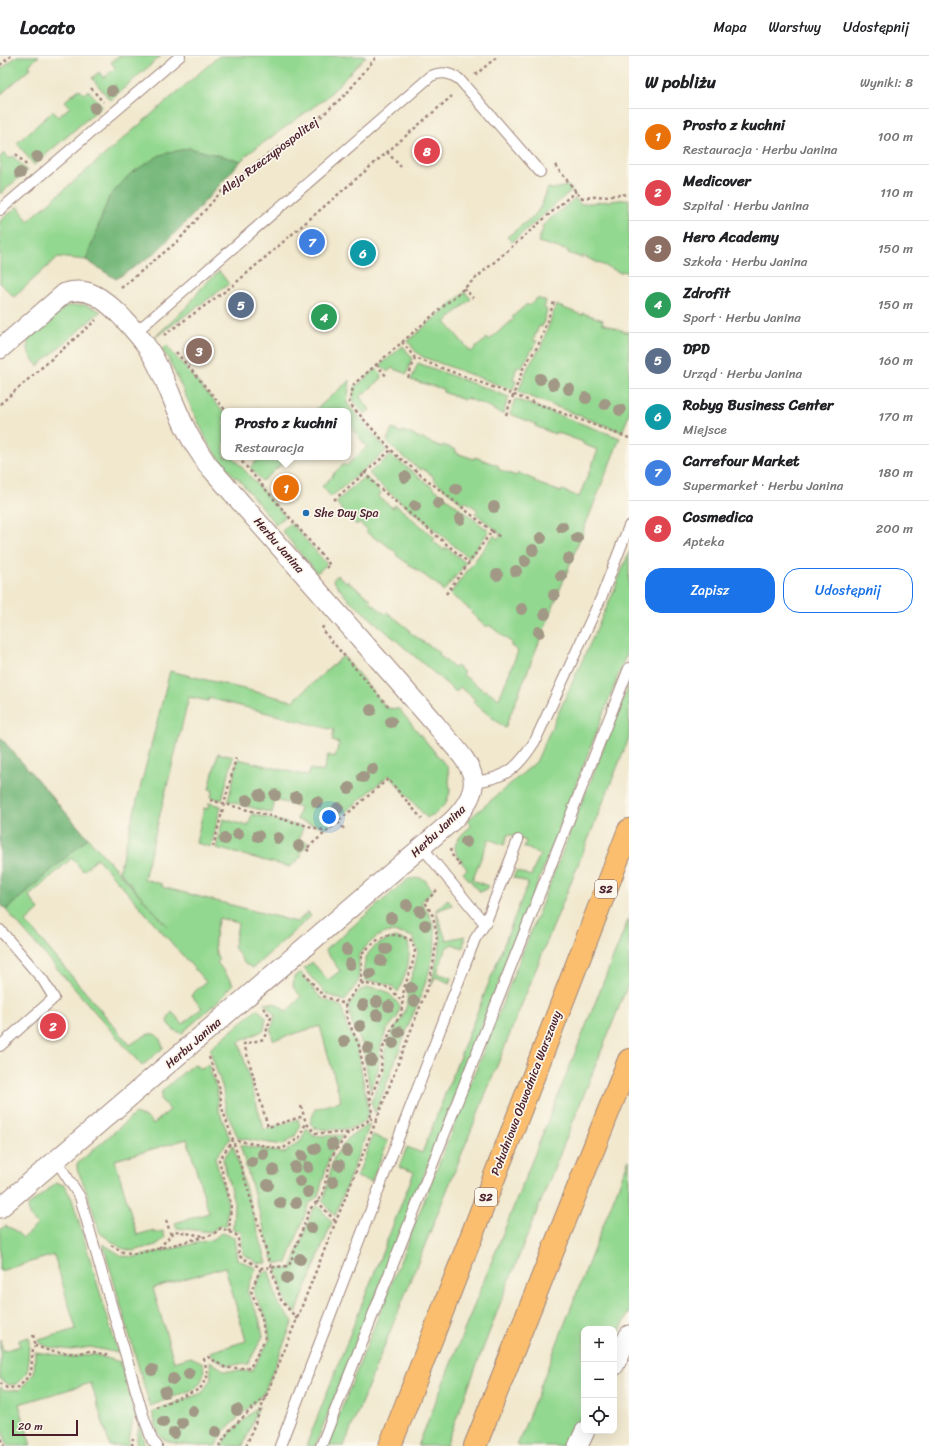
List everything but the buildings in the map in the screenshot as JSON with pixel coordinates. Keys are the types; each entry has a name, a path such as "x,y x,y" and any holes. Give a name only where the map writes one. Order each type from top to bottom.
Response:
{"highway":[{"name":"Południowa Obwodnica Warszawy","path":"390,1446 629,830"},
{"path":"475,1446 629,1060"}],"street":[{"name":"Herbu Janina","path":"0,349 65,293 74,290 84,291 103,308 136,332 149,350 162,374 189,436 207,464 436,725 465,761 474,782 469,803 452,821 0,1208"},
{"path":"616,1362 629,1335"},
{"path":"578,1446 584,1434"}],"lane":[{"path":"0,210 180,56"},
{"path":"136,332 431,76 438,73 453,75 464,85 540,172"},
{"path":"474,782 491,780 503,776 525,757 535,741 601,598 629,526"},
{"path":"321,1446 629,668"},
{"path":"280,1446 475,939 485,924 518,840"},
{"path":"422,847 485,924"},
{"path":"0,930 43,980 54,998 0,1046"},
{"path":"56,1160 65,1171 80,1197 143,1415 152,1440 157,1446"}],"path":[{"path":"0,65 11,56"},
{"name":"Aleja Rzeczypospolitej","path":"0,404 103,308 178,241 220,193 271,152 304,132 342,98 377,56"},
{"path":"149,350 169,330 231,287 498,56"},
{"path":"477,74 482,80"},
{"path":"91,88 107,106"},
{"path":"387,152 401,167"},
{"path":"16,154 32,171"},
{"path":"554,163 581,198 629,194"},
{"path":"500,537 391,450 349,403 354,384 576,191"},
{"path":"464,288 473,298"},
{"path":"506,415 524,366 538,346 554,302"},
{"path":"402,342 415,358 629,438"},
{"path":"173,348 223,408"},
{"path":"408,378 415,358"},
{"path":"376,364 387,377"},
{"path":"334,500 364,472 391,450"},
{"path":"364,472 377,486 469,563"},
{"path":"446,594 492,531"},
{"path":"325,619 322,630 388,705 394,706"},
{"path":"213,847 236,758"},
{"path":"309,851 306,849 388,779 424,821"},
{"path":"210,800 328,831"},
{"path":"446,876 460,864 452,855 450,848 451,841 461,831 452,821"},
{"path":"338,822 345,830"},
{"path":"246,1446 376,1121 428,986 437,935 433,916 425,902 437,891 434,886"},
{"path":"91,1234 123,1252 137,1254 212,1235 221,1228 238,1236 239,1256 261,1268 289,1266 310,1209 322,1196 332,1156 348,1133 368,1122 372,1113 359,1046 347,1018 345,1004 361,983 362,954 383,936 398,934 411,940 415,950 412,966 404,988 403,1003 400,1015 382,1050 381,1071 370,1100"},
{"path":"299,968 323,996 345,1004"},
{"path":"361,983 390,988 403,1003"},
{"path":"267,1012 271,1017 264,1039 244,1044 268,1127 304,1116"},
{"path":"209,1056 219,1086 222,1108 281,1300 297,1319"},
{"path":"301,1106 306,1123 315,1133 348,1133"},
{"path":"370,1118 376,1121"},
{"path":"233,1140 282,1149 299,1138 306,1123"},
{"path":"229,1232 231,1204 219,1160 233,1140"},
{"path":"317,1201 336,1222"},
{"path":"166,1220 171,1235"},
{"path":"158,1249 175,1231 207,1236"},
{"path":"132,1446 135,1421 143,1415 200,1390 208,1375 204,1359 208,1357 226,1368 250,1368 265,1339 262,1318 250,1291 261,1268"},
{"path":"33,1335 36,1346"},
{"path":"36,1346 47,1350 75,1354 90,1351 126,1360"},
{"path":"0,1383 7,1388 19,1387 31,1373 33,1348 36,1346"},
{"path":"219,1446 229,1430 267,1394"},
{"path":"0,1434 4,1446"}],"green space":[{"path":"17,56 39,56 29,65 31,68 0,95 0,70"},
{"path":"118,56 161,56 110,100 92,78 99,72 104,78 115,68 111,62"},
{"path":"219,56 366,56 326,98 249,153 241,161 189,148 109,197 86,260 58,257 14,297 0,283 0,221 18,206 28,221"},
{"path":"79,89 84,94 88,90 102,106 34,165 17,143 53,111 58,117 70,107 65,101"},
{"path":"189,148 241,161 189,219 154,254 116,279 86,260 109,197 130,174 160,155"},
{"path":"4,153 9,159 13,156 27,171 0,194 0,157"},
{"path":"568,186 572,190 512,242 507,237 535,215 541,206 548,188 553,189"},
{"path":"575,198 580,204 629,199 629,274 622,271 621,273 583,256 582,258 568,253 569,251 538,242 543,229 542,226"},
{"path":"219,271 229,284 154,338 188,306 202,287"},
{"path":"465,292 471,299 445,322 471,352 487,338 489,340 514,319 512,317 527,304 529,306 537,298 546,301 544,308 547,310 542,327 539,326 533,340 537,341 521,368 517,366 513,380 516,381 513,390 423,357 416,352 408,341"},
{"path":"85,305 101,311 38,366 28,350 29,338 66,306"},
{"path":"556,305 582,315 583,313 603,320 602,323 629,333 629,415 622,432 518,392 528,367 541,347"},
{"path":"166,345 221,409 221,460 236,460 285,516 276,525 237,477 235,478 209,445 168,358 162,349"},
{"path":"403,346 412,358 407,374 392,368 388,372 380,365"},
{"path":"418,363 509,397 503,414 493,410 493,408 466,398 464,400 443,392 443,389 411,380"},
{"path":"376,369 382,375 381,379 360,397 370,410 364,414 353,400 355,387"},
{"path":"350,380 347,403 387,450 331,497 322,486 344,464 346,466 367,447 351,428 351,408 317,408"},
{"path":"515,399 620,438 505,728 473,702 475,699 460,687 456,692 347,598 333,580 337,575 346,582 347,581 371,599 369,601 385,614 387,612 410,630 409,632 440,653 439,655 454,668 456,666 464,672 462,674 484,691 486,690 499,699 518,651 510,645 512,643 489,625 487,627 471,613 472,611 450,594 494,535 498,539 501,534 475,513 478,510 465,501 463,504 433,479 434,477 422,468 421,470 397,452 387,441 392,429 402,433 403,431 442,447 443,445 456,450 456,453 474,459 475,457 499,466 498,469 516,476 518,473 535,480 534,482 561,492 562,490 579,497 598,450 583,444 583,442 556,432 555,434 535,426 536,424 510,414"},
{"path":"391,455 489,531 469,558 378,483 369,473"},
{"path":"258,460 286,460 262,481 250,467"},
{"path":"365,476 381,493 378,497 393,508 395,505 397,506 435,538 433,541 444,550 446,547 466,563 443,592 441,590 442,588 396,555 397,553 380,540 379,541 366,532 368,530 359,523 357,525 341,512 342,510 336,502"},
{"path":"291,523 327,564 317,573 282,531"},
{"path":"629,552 629,648 431,1157 315,1446 306,1446 414,1172 399,1167 407,1147 422,1153 528,883 513,877 516,871 531,876 540,854 524,847 526,841 508,834 504,845 489,839 472,880 488,886 480,892 463,873 467,869 458,856 455,846 456,842 471,826 468,820 536,762 614,591"},
{"path":"343,656 387,708 399,709 448,768 450,792 446,803 433,816 431,815 427,818 389,775 327,828 297,820 300,807 275,800 272,813 228,801 238,759 308,776 310,769 323,772 328,755 335,757 339,743 332,741 334,730 209,698 208,701 189,697 144,879 162,884 162,887 297,922 308,912 311,916 253,968 245,964 234,947 238,923 219,918 215,939 215,950 219,960 217,962 233,984 225,992 226,994 182,1033 172,1028 168,1022 169,1015 172,1012 183,1024 202,1008 191,995 206,982 97,858 83,871 72,858 29,896 39,910 26,922 130,1045 149,1034 157,1036 160,1040 163,1048 142,1066 6,910 88,838 168,927 119,871 170,671 293,701"},
{"path":"629,684 629,738 344,1446 327,1446"},
{"path":"0,737 88,838 6,910 0,903"},
{"path":"218,753 233,757 222,800 211,797 213,790 209,789"},
{"path":"209,803 221,806 211,847 196,843 204,808 208,809"},
{"path":"252,814 303,827 299,840 309,843 300,853 302,856 290,867 216,848 223,819 248,826"},
{"path":"420,878 425,880 433,891 421,902 430,917 434,930 435,945 433,956 423,991 375,1113 371,1102 384,1071 384,1053 394,1029 402,1019 407,1004 408,986 418,951 413,937 395,932 388,932 372,941 359,954 359,980 345,1001 326,994 304,969 312,962 328,980 340,971 325,950 408,879"},
{"path":"448,899 452,905 436,911"},
{"path":"436,912 446,940 465,936 463,948 452,944 446,948 437,973 452,978 450,983 435,977 431,986 441,940"},
{"path":"629,918 629,982 503,1296 446,1446 418,1446"},
{"path":"396,937 408,942 409,949 407,968 398,992 392,986 379,982 365,981 364,972 366,957 374,947"},
{"path":"300,972 321,998 342,1007 347,1027 357,1045 369,1114 365,1120 353,1128 338,1130 316,1129 310,1123 315,1109 341,1101 320,1026 273,1040 271,1032 275,1015 264,1003 278,1004 286,1012 301,997 293,987 294,977"},
{"path":"367,988 378,989 386,992 400,1006 398,1016 386,1031 380,1050 378,1070 370,1091 363,1046 352,1024 348,1006 359,991"},
{"path":"257,1009 266,1017 264,1030 239,1042 264,1130 298,1119 300,1127 295,1136 283,1145 238,1138 226,1110 223,1089 211,1054 211,1048"},
{"path":"193,1064 202,1069 208,1064 217,1090 218,1108 230,1139 215,1158 228,1203 226,1227 221,1225 211,1232 177,1228 175,1223 209,1213 187,1139 115,1160 137,1235 154,1230 154,1233 163,1231 165,1238 156,1245 133,1251 121,1248 100,1233 86,1189 77,1169 77,1164 135,1114 147,1118 153,1124 170,1110 161,1100 162,1091"},
{"path":"370,1124 335,1216 322,1200 324,1198 334,1157 350,1136"},
{"path":"307,1128 313,1136 343,1135 330,1155 318,1196 309,1204 287,1263 274,1263 240,1145 284,1153 301,1141"},
{"path":"373,1135 388,1141 371,1182 357,1177"},
{"path":"233,1145 267,1263 258,1263 243,1254 241,1232 233,1229 234,1203 223,1159"},
{"path":"629,1159 629,1312 617,1337 617,1326 581,1326 581,1417 568,1446 517,1446"},
{"path":"56,1183 64,1185 72,1199 118,1353 90,1347 72,1350 48,1347 40,1343 39,1340 76,1329 54,1255 0,1271 0,1230 5,1226 13,1229 23,1238 37,1225 29,1215 28,1206"},
{"path":"317,1205 332,1222 296,1313 285,1301 276,1268 291,1269 313,1209"},
{"path":"221,1233 234,1237 237,1259 256,1268 247,1291 259,1318 263,1336 248,1364 227,1365 211,1356 210,1352 246,1341 225,1267 153,1288 174,1362 191,1357 203,1363 204,1371 203,1378 194,1389 150,1406 103,1244 122,1256 136,1257 214,1239"},
{"path":"269,1271 278,1304 293,1321 264,1393 223,1432 216,1446 178,1444 164,1439 160,1436 152,1412 202,1393 211,1379 210,1361 225,1371 252,1371 270,1339 266,1317 253,1291 262,1273"},
{"path":"29,1337 28,1372 16,1384 8,1385 0,1379 0,1340 3,1351 20,1346 19,1340"},
{"path":"35,1352 73,1357 93,1354 120,1362 136,1417 133,1419 128,1446 110,1446 91,1383 19,1404 31,1446 8,1446 0,1425 0,1387 4,1390 20,1390 34,1373"},
{"path":"259,1406 243,1446 221,1446 229,1434"},
{"path":"139,1424 145,1446 136,1446"}],"place":[{"name":"Cosmedica","path":"427,151"},
{"name":"Carrefour Market","path":"312,242"},
{"name":"Robyg Business Center","path":"363,253"},
{"name":"DPD","path":"241,305"},
{"name":"Zdrofit","path":"324,317"},
{"name":"Hero Academy","path":"199,351"},
{"name":"Prosto z kuchni","path":"286,488"},
{"name":"She Day Spa","path":"306,513"},
{"name":"Medicover","path":"53,1026"}]}
